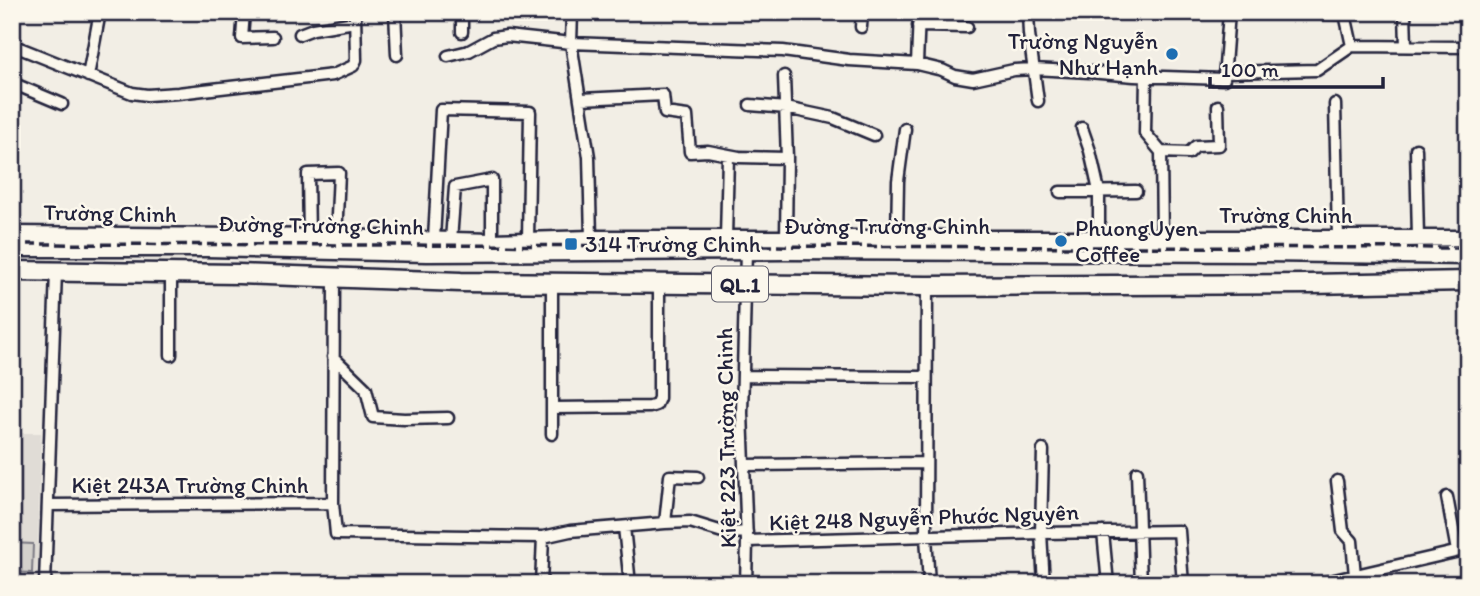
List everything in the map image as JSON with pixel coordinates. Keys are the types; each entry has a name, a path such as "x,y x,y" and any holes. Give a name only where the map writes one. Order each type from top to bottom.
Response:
{"highway":[{"name":"Đường Trường Chinh","path":"12,247 442,244 746,250 1468,255"},
{"path":"442,244 442,282"},
{"path":"205,273 206,247"},
{"path":"1266,252 1267,285"},
{"name":"QL.1","path":"12,271 205,273 442,282 927,286 1267,285 1468,281"}],"street":[{"path":"88,76 100,12"},
{"path":"244,12 242,38 273,37"},
{"path":"395,12 397,55"},
{"path":"462,12 462,32"},
{"path":"572,12 571,43 589,157 591,238"},
{"path":"861,27 862,12"},
{"path":"917,64 919,12"},
{"path":"1028,12 1038,101"},
{"path":"448,56 469,51 499,37 571,43 783,51 849,60 917,64 973,79 1014,70 1034,69 1224,79 1229,12"},
{"path":"1264,12 1345,14 1352,46"},
{"path":"1405,12 1406,46"},
{"path":"12,45 132,93 147,95 333,75 353,66 356,60 355,17 300,34"},
{"path":"918,26 967,27"},
{"path":"1224,72 1317,70 1352,46 1468,47"},
{"name":"Đường Trường Chinh","path":"784,76 786,238"},
{"path":"1146,76 1145,134 1161,152 1162,238"},
{"path":"12,83 62,104"},
{"path":"581,99 663,95 665,113 687,116 690,152 708,151 728,156 787,158"},
{"path":"1335,104 1338,238"},
{"path":"750,105 786,108 833,118 874,135"},
{"path":"1161,152 1189,153 1195,146 1219,145 1218,106"},
{"path":"442,244 441,110 530,112 528,240"},
{"path":"1082,128 1099,192 1099,238"},
{"path":"897,238 898,181 905,129"},
{"path":"1416,149 1418,238"},
{"path":"726,238 728,156"},
{"path":"309,237 308,174 339,173 336,237"},
{"name":"Đường Trường Chinh","path":"442,244 455,187 492,180 492,241"},
{"path":"1060,192 1136,191"},
{"name":"Trường Chinh","path":"12,234 336,237 442,244 591,238 1468,238"},
{"name":"Kiệt 223 Trường Chinh","path":"746,250 742,413 746,584"},
{"path":"45,584 56,271"},
{"path":"171,273 171,355"},
{"path":"332,503 334,278"},
{"path":"552,283 552,434"},
{"path":"552,408 656,405 659,398 659,284"},
{"path":"927,286 926,536 929,584"},
{"path":"333,357 366,388 373,417 449,418"},
{"path":"743,376 926,377"},
{"path":"1043,450 1041,533 1044,584"},
{"path":"744,465 926,463"},
{"path":"1136,472 1142,584"},
{"path":"666,523 670,476 698,477"},
{"path":"1337,481 1343,531 1352,541 1355,576"},
{"path":"1447,497 1457,551"},
{"name":"Kiệt 243A Trường Chinh","path":"48,505 332,503"},
{"name":"Kiệt 248 Nguyễn Phước Nguyên","path":"332,503 334,532 338,535 543,537 570,531 690,522 747,537 1179,531 1183,584"},
{"path":"624,527 630,584"},
{"name":"Kiệt 248 Nguyễn Phước Nguyên","path":"1103,532 1108,584"},
{"path":"541,584 543,537"},
{"path":"1317,584 1468,549"},
{"path":"1376,571 1378,584"}],"shaded area":[{"path":"12,433 41,433 37,580 15,584 12,584"},
{"path":"12,543 33,544 32,573 12,572"}],"railway":[{"path":"12,244 1468,248"}],"place":[{"name":"Trường Nguyễn Như Hạnh","path":"1172,54"},
{"name":"PhuongUyen Coffee","path":"1061,241"},
{"name":"314 Trường Chinh","path":"571,244"}]}
